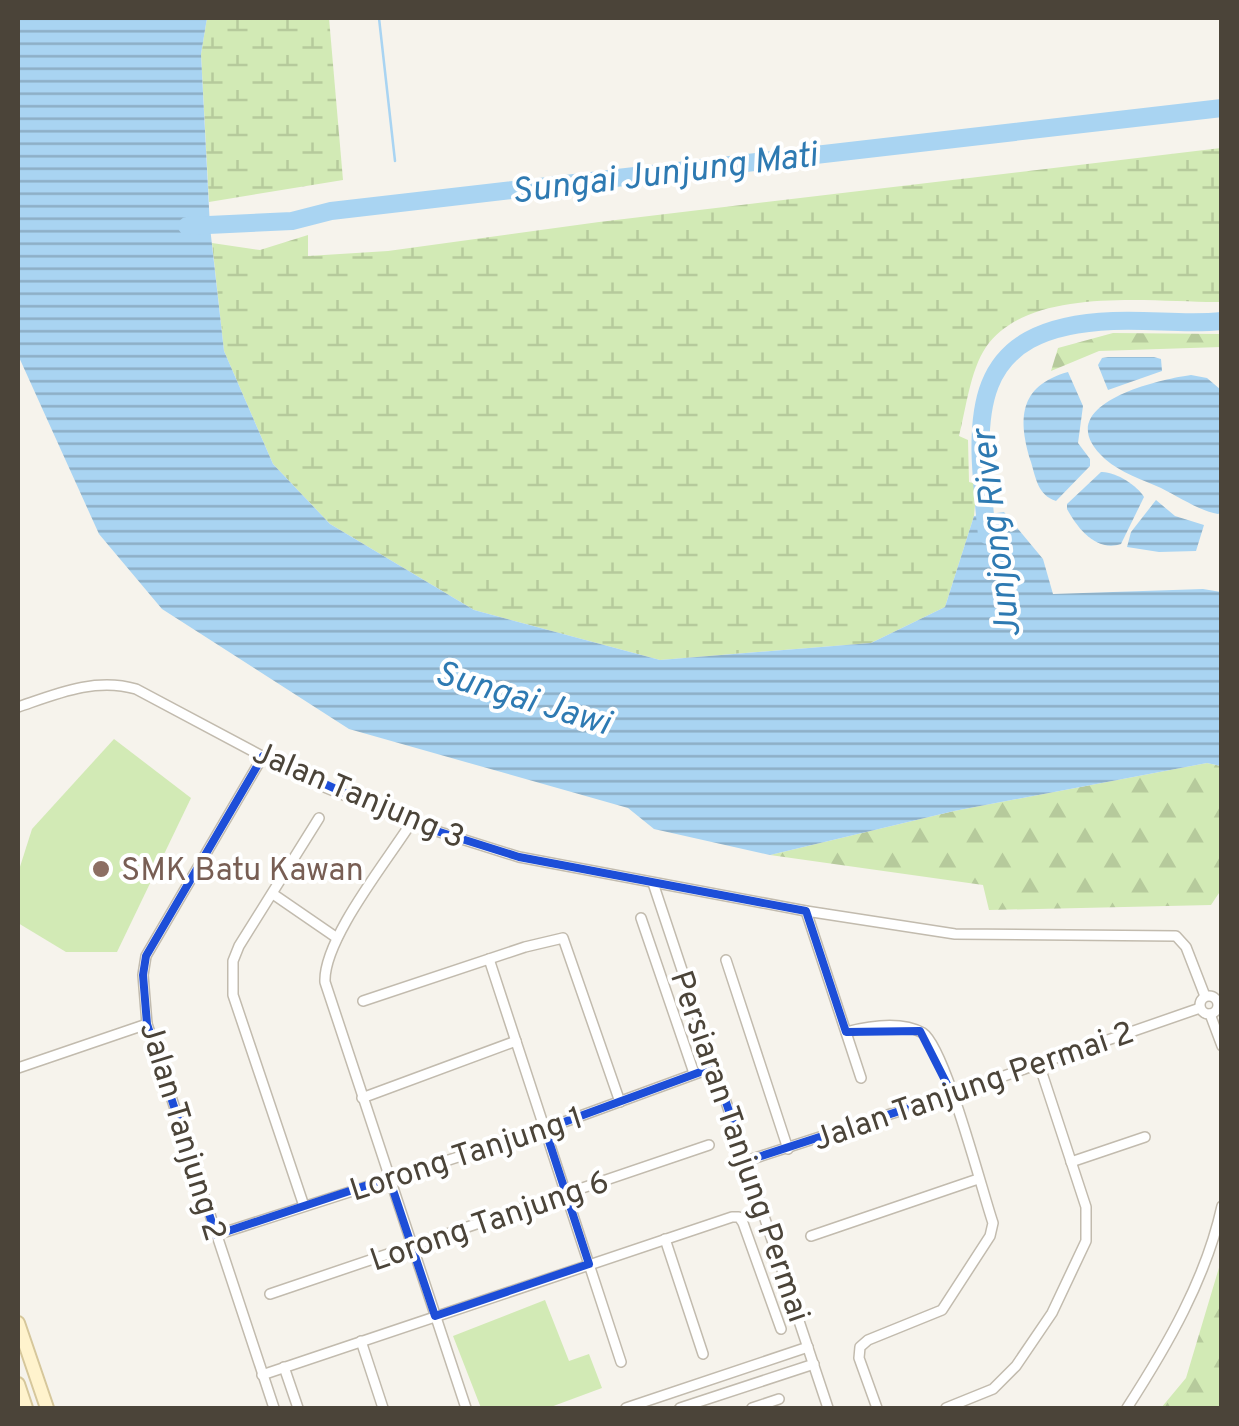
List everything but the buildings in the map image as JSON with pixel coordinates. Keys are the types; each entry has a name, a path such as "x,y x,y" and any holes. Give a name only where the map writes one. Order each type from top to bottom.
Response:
{"street":[{"name":"Jalan Tanjung 3","path":"18,707 84,686 120,684 305,779 411,823 520,857 955,934 1160,934 1182,940 1205,996"},
{"name":"Jalan Tanjung 2","path":"263,756 146,956 143,975 146,1024 274,1408"},
{"path":"304,1206 233,995 233,961 319,818"},
{"path":"411,823 337,938 326,959 324,982 466,1408"},
{"name":"Persiaran Tanjung Permai","path":"653,883 828,1408"},
{"path":"273,894 337,938"},
{"path":"806,910 862,1078"},
{"path":"640,918 694,1073"},
{"path":"363,1002 558,937 567,942 620,1102"},
{"path":"489,959 621,1362"},
{"path":"726,960 788,1148"},
{"path":"1210,1014 1218,1008 1218,1002 1205,996 1200,1008 1210,1014 1222,1046"},
{"name":"Jalan Tanjung Permai 2","path":"746,1161 1200,1008"},
{"path":"18,1068 146,1024"},
{"path":"846,1032 882,1026 920,1032 936,1050 992,1230 937,1314 868,1340 860,1347 859,1358 877,1408"},
{"path":"362,1098 516,1041"},
{"path":"946,1408 982,1395 1016,1366 1052,1313 1079,1260 1088,1232 1086,1207 1039,1064"},
{"name":"Lorong Tanjung 1","path":"216,1235 545,1128 714,1067"},
{"path":"1071,1162 1146,1137"},
{"name":"Lorong Tanjung 6","path":"270,1294 708,1145"},
{"path":"811,1236 978,1180"},
{"path":"1128,1408 1165,1350 1215,1237 1222,1206"},
{"path":"262,1375 732,1217 742,1222 780,1328"},
{"path":"664,1238 703,1354"},
{"path":"18,1323 47,1408"},
{"path":"360,1342 382,1408"},
{"path":"626,1408 808,1347"},
{"path":"680,1408 814,1364"},
{"path":"284,1368 298,1408"},
{"path":"18,1384 26,1408"},
{"path":"752,1408 779,1399"}],"highlighted area":[{"path":"263,756 411,823 519,857 806,911 846,1032 920,1031 952,1094 746,1161 714,1067 545,1129 589,1264 435,1316 389,1178 216,1235 147,1024 143,975 146,956"}],"green space":[{"path":"207,18 329,18 343,180 209,202 201,54"},
{"path":"1221,148 1221,302 1096,301 1063,305 1006,327 981,357 959,436 968,440 969,482 977,484 974,516 945,607 871,643 660,660 474,610 330,524 273,464 224,351 212,243 260,250 308,235 308,256 388,251"},
{"path":"1113,333 1221,334 1221,347 1099,351 1051,371 1058,348"},
{"path":"114,739 191,798 117,952 66,952 18,923 18,873 32,829"},
{"path":"1207,763 1221,766 1221,890 1211,905 989,910 983,885 770,855 954,811"},
{"path":"1221,1261 1221,1408 1161,1408 1186,1378"},
{"path":"545,1300 569,1361 589,1354 602,1388 548,1408 481,1408 453,1336"}],"water":[{"name":"Sungai Jawi","path":"18,18 207,18 201,54 210,227 224,351 273,464 330,524 474,610 660,660 871,643 945,607 974,516 1004,512 1043,559 1053,594 1203,589 1221,592 1221,766 1207,763 954,811 770,855 654,829 628,808 349,729 162,609 99,534 18,355"},
{"path":"1108,357 1154,357 1161,359 1162,371 1108,390 1098,365"},
{"path":"1068,372 1083,406 1078,443 1090,459 1090,466 1056,501 1041,491 1036,480 1024,419 1026,406 1039,386"},
{"path":"1191,375 1207,378 1221,390 1222,512 1218,514 1118,468 1090,440 1088,424 1097,410 1112,399 1154,383"},
{"path":"1101,472 1126,480 1144,497 1121,544 1112,546 1096,542 1082,531 1067,509 1067,504"},
{"path":"1156,500 1175,516 1204,525 1196,551 1159,552 1127,547 1131,532"}],"waterway":[{"path":"379,18 395,161"},
{"name":"Sungai Junjung Mati","path":"187,226 292,221 331,211 1222,108"},
{"name":"Junjong River","path":"987,535 982,417 989,386 1004,360 1028,341 1064,327 1113,321 1222,321"}],"place":[{"name":"SMK Batu Kawan","path":"101,869"}]}
